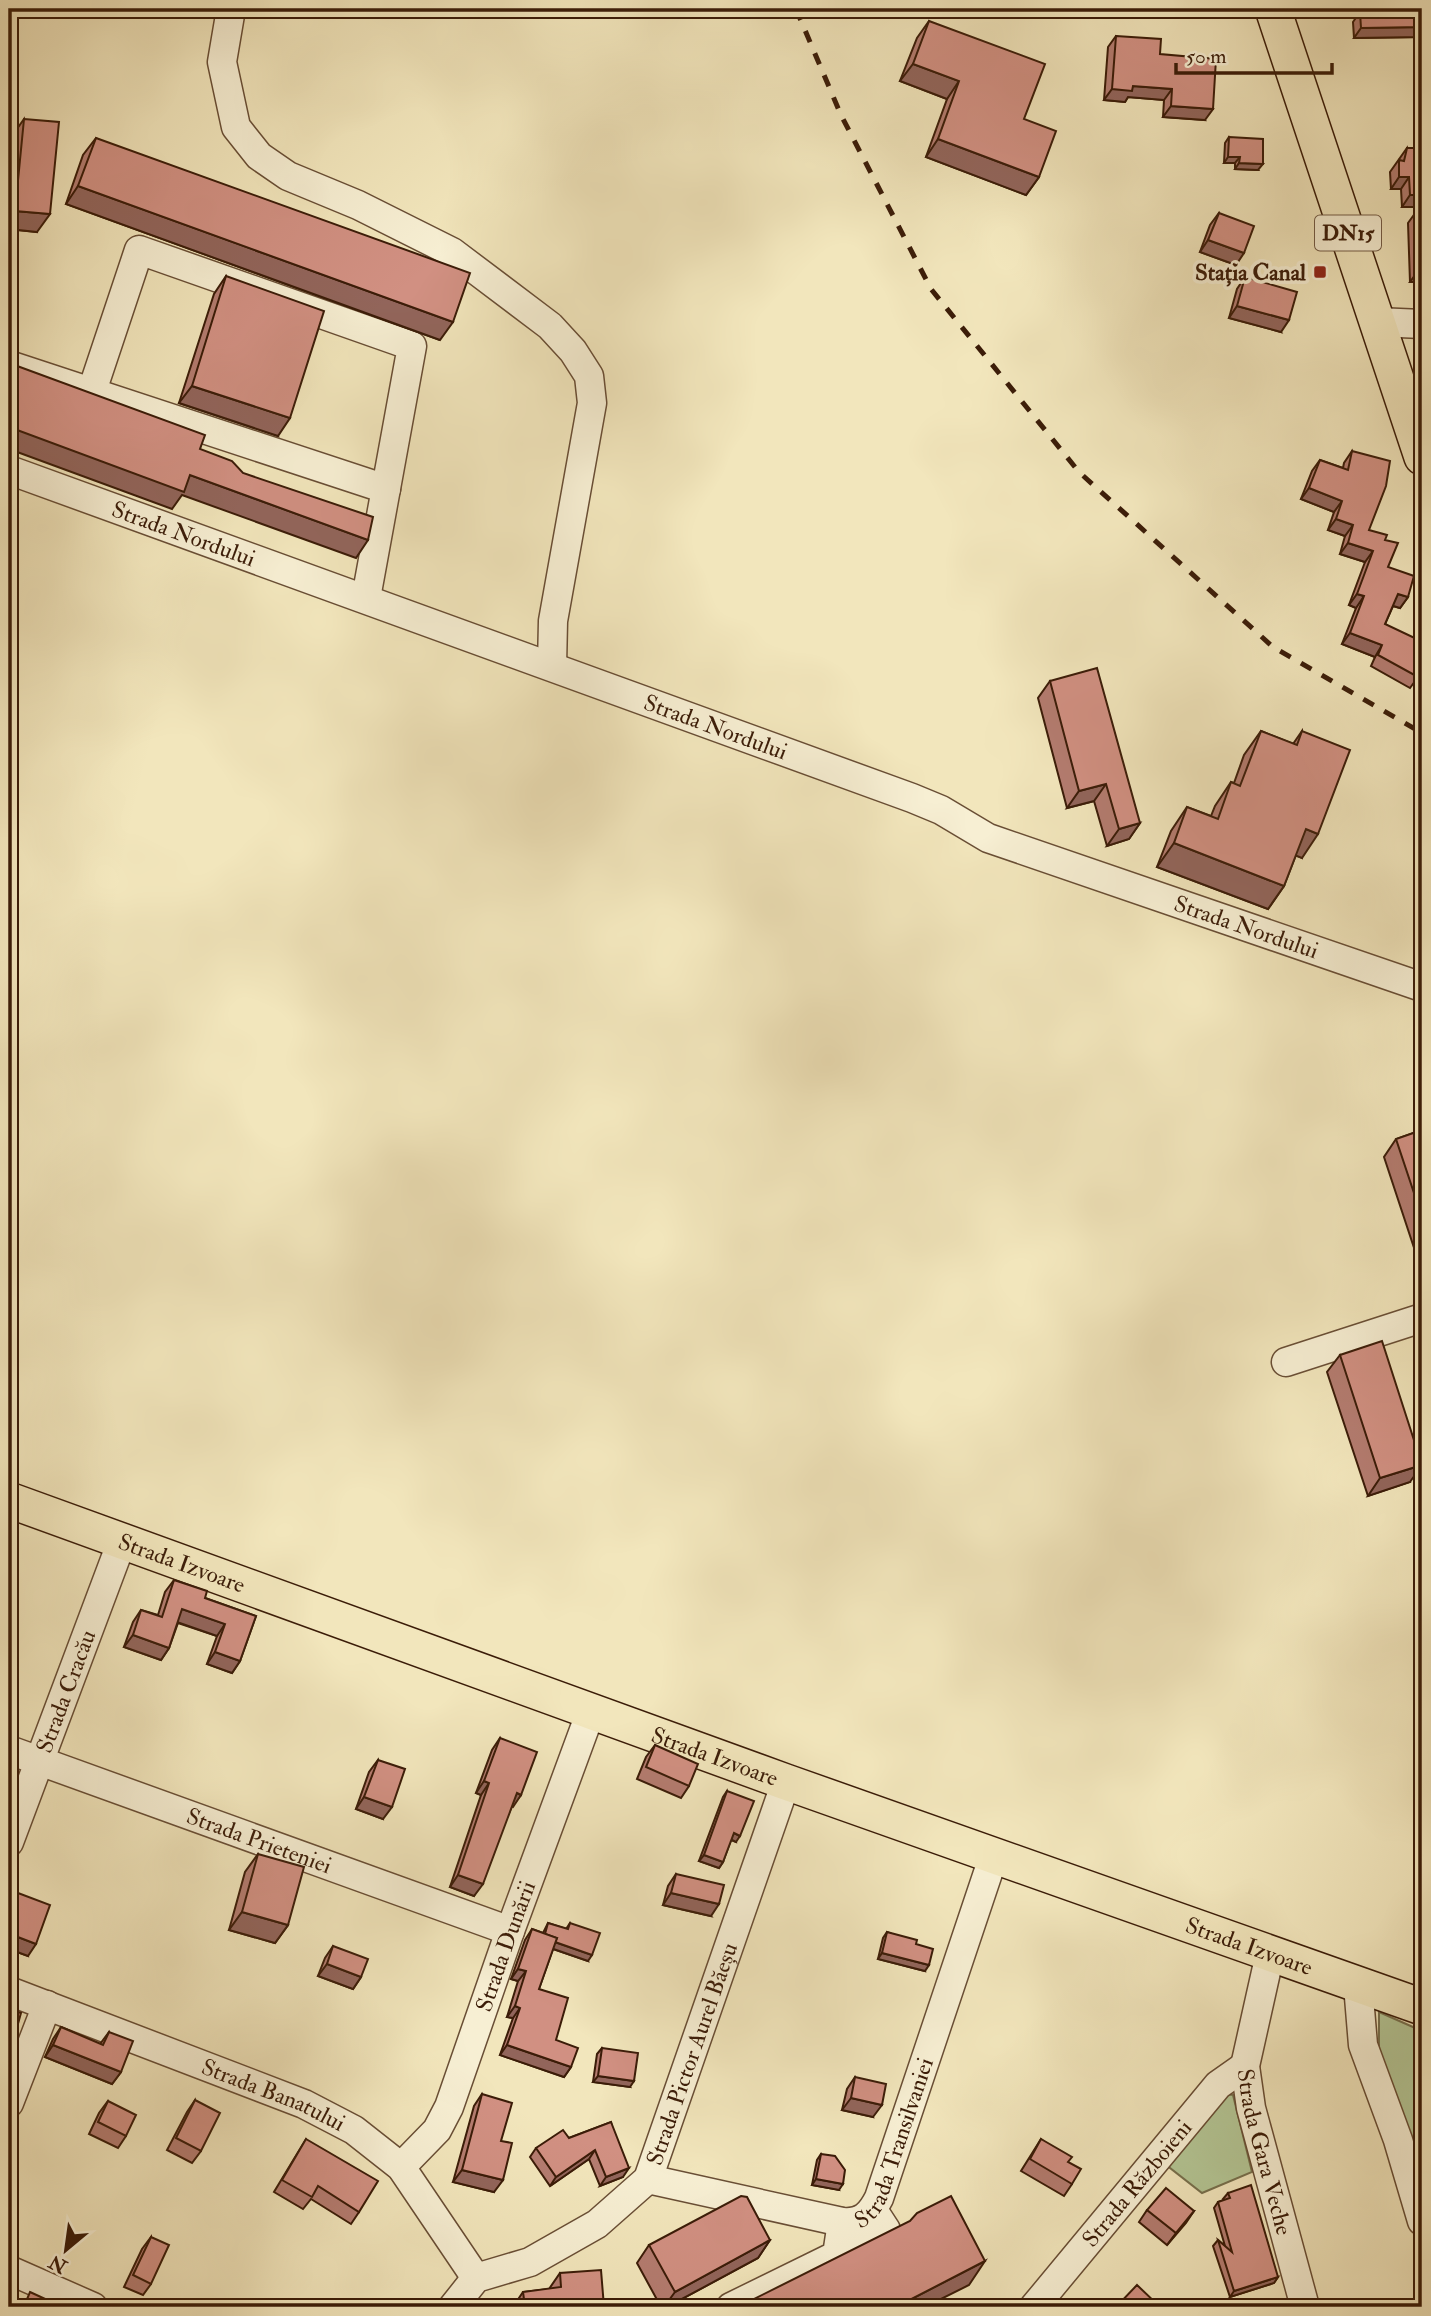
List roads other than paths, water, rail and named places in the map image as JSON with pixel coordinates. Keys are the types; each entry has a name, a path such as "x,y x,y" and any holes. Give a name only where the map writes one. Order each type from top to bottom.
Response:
{"main road":[{"name":"DN15","path":"1273,9 1422,457"},
{"name":"Strada Izvoare","path":"9,1500 786,1782 1422,2007"}],"street":[{"path":"231,9 222,62 236,127 259,156 289,176 358,205 452,252 550,326 573,351 589,376 592,403 553,621 552,666"},
{"path":"92,391 139,250 412,346 386,489 366,519 366,598"},
{"path":"1377,323 1422,324"},
{"path":"9,365 92,391 243,453 386,489"},
{"name":"Strada Nordului","path":"9,470 912,798 941,810 988,838 1422,987"},
{"path":"1286,1362 1422,1318"},
{"name":"Strada Cracău","path":"9,1842 37,1761 122,1541"},
{"name":"Strada Dunării","path":"401,2166 437,2130 449,2107 591,1711"},
{"name":"Strada Prieteniei","path":"9,1750 510,1931"},
{"name":"Strada Pictor Aurel Băeșu","path":"476,2278 530,2262 586,2230 648,2179 786,1782"},
{"name":"Strada Transilvaniei","path":"648,2179 842,2222 864,2219 873,2210 994,1855"},
{"name":"Strada Gara Veche","path":"1270,1954 1245,2066 1251,2109 1305,2307"},
{"path":"1358,1985 1363,2045 1398,2140 1422,2221"},
{"name":"Strada Banatului","path":"9,1991 304,2104 354,2130 401,2166 476,2278"},
{"path":"9,2103 47,2004"},
{"name":"Strada Războieni","path":"1035,2307 1218,2085 1245,2066"},
{"path":"731,2307 886,2230 873,2210"},
{"path":"837,2255 842,2222"},
{"path":"9,2270 93,2307"},
{"path":"453,2307 476,2278"}],"railway":[{"path":"796,9 841,115 931,289 1079,472 1273,647 1422,733"}],"place":[{"name":"Stația Canal","path":"1320,272"}]}
